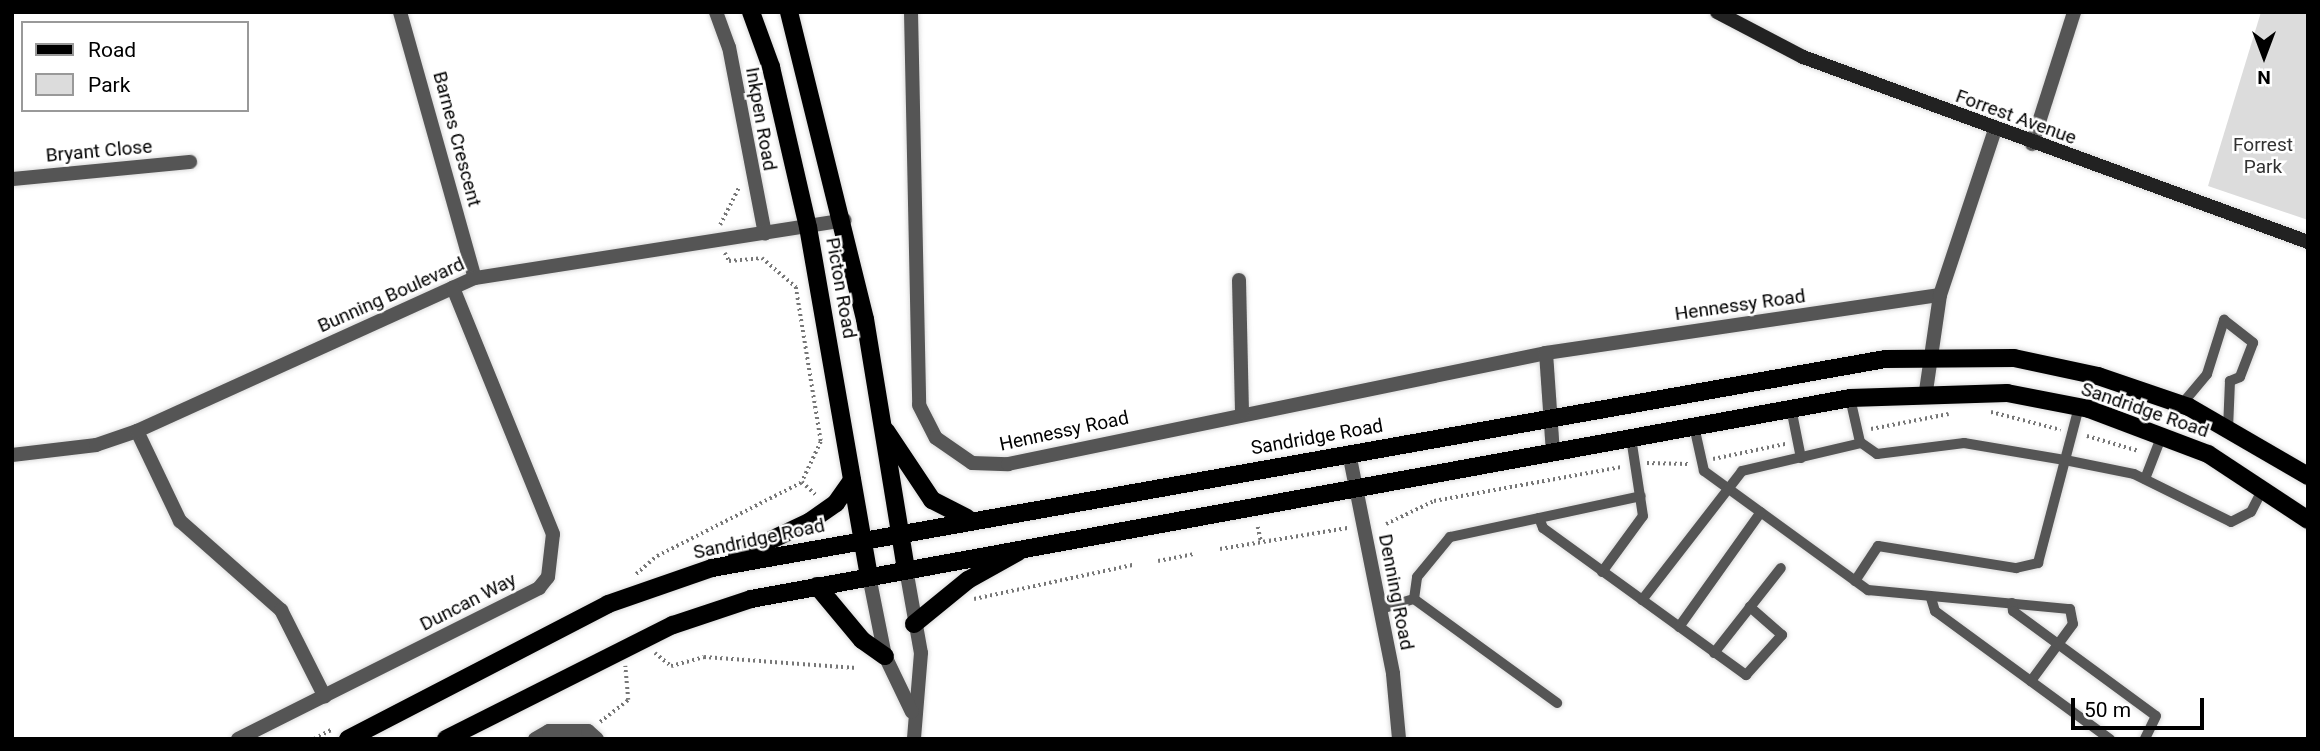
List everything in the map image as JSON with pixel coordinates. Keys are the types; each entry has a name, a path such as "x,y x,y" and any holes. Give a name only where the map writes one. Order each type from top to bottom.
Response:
{"main road":[{"name":"Picton Road","path":"751,12 771,67 808,228 869,576"},
{"name":"Picton Road","path":"789,12 844,220 906,569"},
{"name":"Forrest Avenue","path":"1717,12 1803,57 2032,144 2308,242"},
{"name":"Sandridge Road","path":"348,739 608,604 712,568 900,531 1549,416 1929,355 2014,358 2098,376 2182,404 2308,476"},
{"name":"Sandridge Road","path":"446,739 673,625 817,586 1850,398 1926,391 2007,393 2079,407 2162,435 2264,487 2308,520"},
{"path":"882,425 932,500 971,519"},
{"path":"712,568 809,522 836,503 852,480"},
{"path":"914,624 968,580 1023,548"},
{"path":"817,586 862,640 885,656"}],"street":[{"name":"Barnes Crescent","path":"400,12 475,278"},
{"name":"Inkpen Road","path":"716,12 729,47 765,234"},
{"name":"Hennessy Road","path":"911,12 918,393 936,438 972,463 996,465 1546,353 1940,295"},
{"path":"2032,144 2074,12"},
{"path":"1926,391 1929,355 1940,295 1995,130"},
{"name":"Bryant Close","path":"12,179 190,162"},
{"name":"Bunning Boulevard","path":"12,455 96,445 137,431 475,278 808,228 844,220"},
{"path":"1239,280 1242,413"},
{"name":"Duncan Way","path":"238,739 539,588 553,565 553,534 453,288"},
{"path":"1546,353 1553,452"},
{"path":"137,431 180,521 281,610 325,697"},
{"name":"Denning Road","path":"1349,453 1381,609 1399,739"},
{"path":"906,569 920,653 913,713 914,739"},
{"path":"869,576 885,656 913,713"},
{"path":"535,739 549,732 592,735"}],"lane":[{"path":"2182,404 2207,374 2224,320 2253,343 2240,377 2230,381 2228,428"},
{"path":"1850,398 1861,443"},
{"path":"1855,581 1878,546 2034,566 2043,555 2079,407"},
{"path":"1791,408 1801,458"},
{"path":"1695,426 1702,468 1855,581 1882,596 2070,609 2075,619 2031,681"},
{"path":"2145,479 2162,435"},
{"path":"1602,572 1642,520 1641,496 1631,438"},
{"path":"1642,600 1724,485 1745,469 1861,443 1885,455 1964,443 2065,460 2145,479 2231,522 2251,512 2264,487"},
{"path":"1414,599 1417,577 1446,538 1641,496"},
{"path":"1679,628 1761,512"},
{"path":"1538,518 1541,527 1602,572 1714,653 1751,674 1780,640 1780,629 1750,607"},
{"path":"1714,653 1780,568"},
{"path":"1931,598 1935,611 2110,739"},
{"path":"1381,609 1414,599"},
{"path":"1414,599 1557,703"},
{"path":"2012,603 2059,644 2157,716 2145,739"}],"path":[{"path":"720,228 738,197 737,178"},
{"path":"627,579 657,556 802,482 821,442 796,287 762,258 729,261 725,253"},
{"path":"1979,409 2063,431"},
{"path":"1868,430 1957,412"},
{"path":"2087,436 2139,451"},
{"path":"1711,459 1788,443"},
{"path":"1647,463 1690,463"},
{"path":"1386,524 1434,501 1622,467"},
{"path":"802,482 824,500"},
{"path":"1258,527 1261,541"},
{"path":"1220,549 1347,528"},
{"path":"1158,561 1193,554"},
{"path":"969,600 1133,565"},
{"path":"645,656 654,649 657,660 671,666 704,657 857,668"},
{"path":"592,735 628,700 625,665 635,661"}],"green space":[{"name":"Forrest Park","path":"2261,12 2308,12 2308,220 2208,186"}]}
